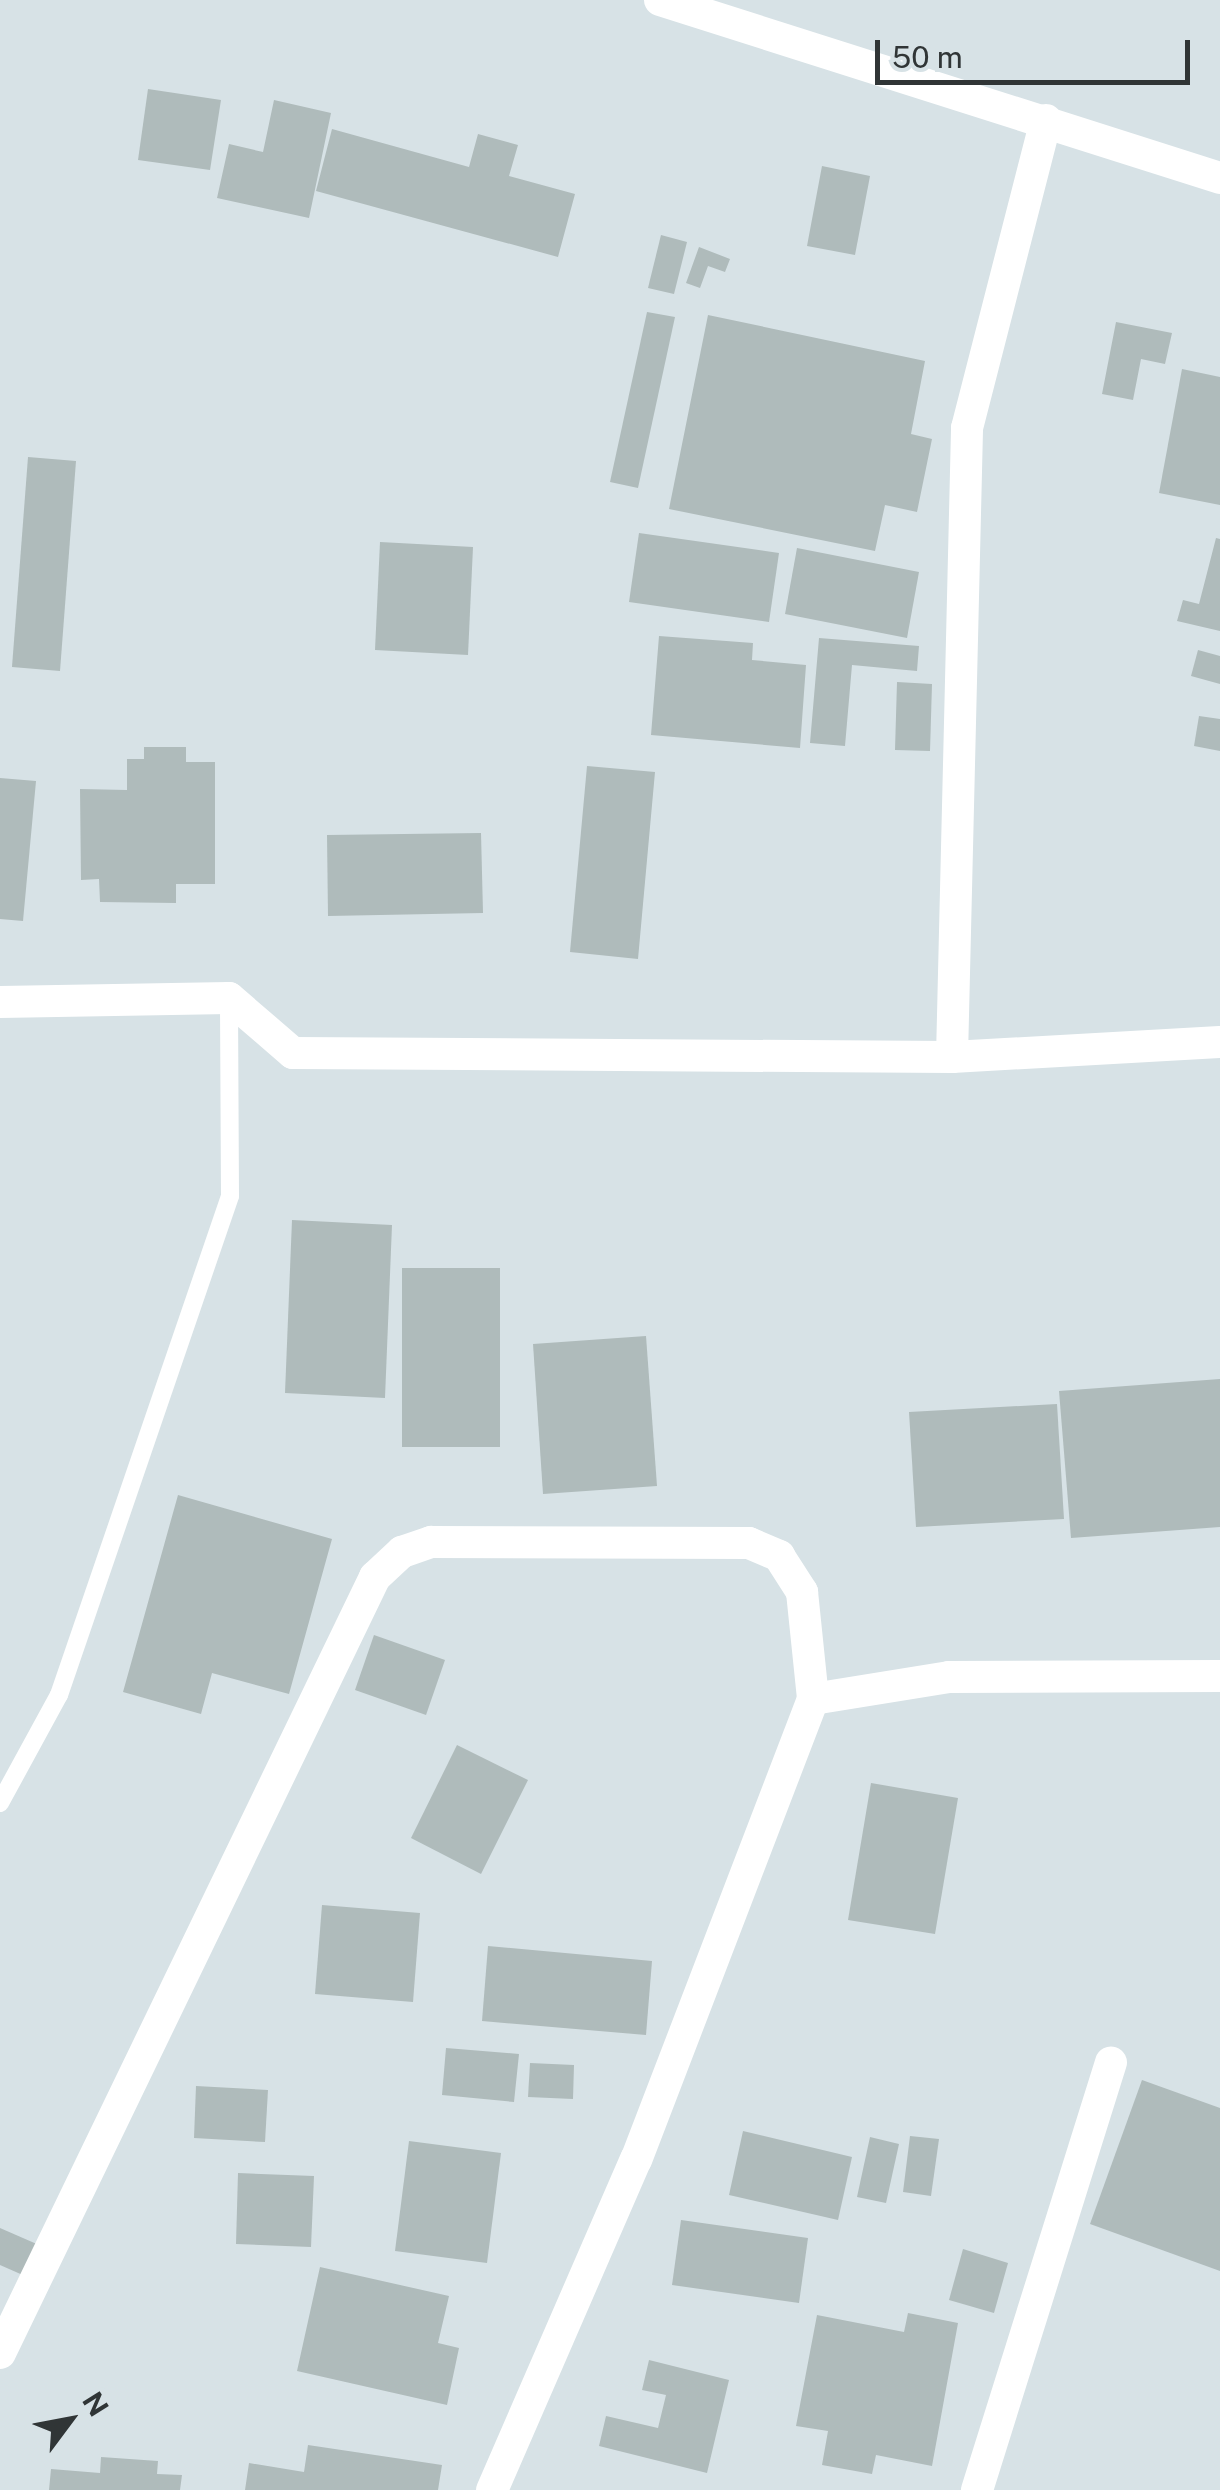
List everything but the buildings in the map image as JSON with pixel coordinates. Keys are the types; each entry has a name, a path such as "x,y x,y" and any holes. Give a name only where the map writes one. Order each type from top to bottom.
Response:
{"street":[{"path":"660,0 1220,178"},
{"path":"952,1057 968,428 1046,120"},
{"path":"0,1002 229,998 293,1054 952,1057 1220,1042"},
{"path":"0,2354 374,1577 402,1552 431,1542 749,1543 779,1556 802,1592 813,1699 636,2159 492,2490"},
{"path":"813,1699 949,1678 1220,1676"},
{"path":"976,2490 1111,2063"}],"lane":[{"path":"0,1802 59,1695 230,1196 229,998"}]}
